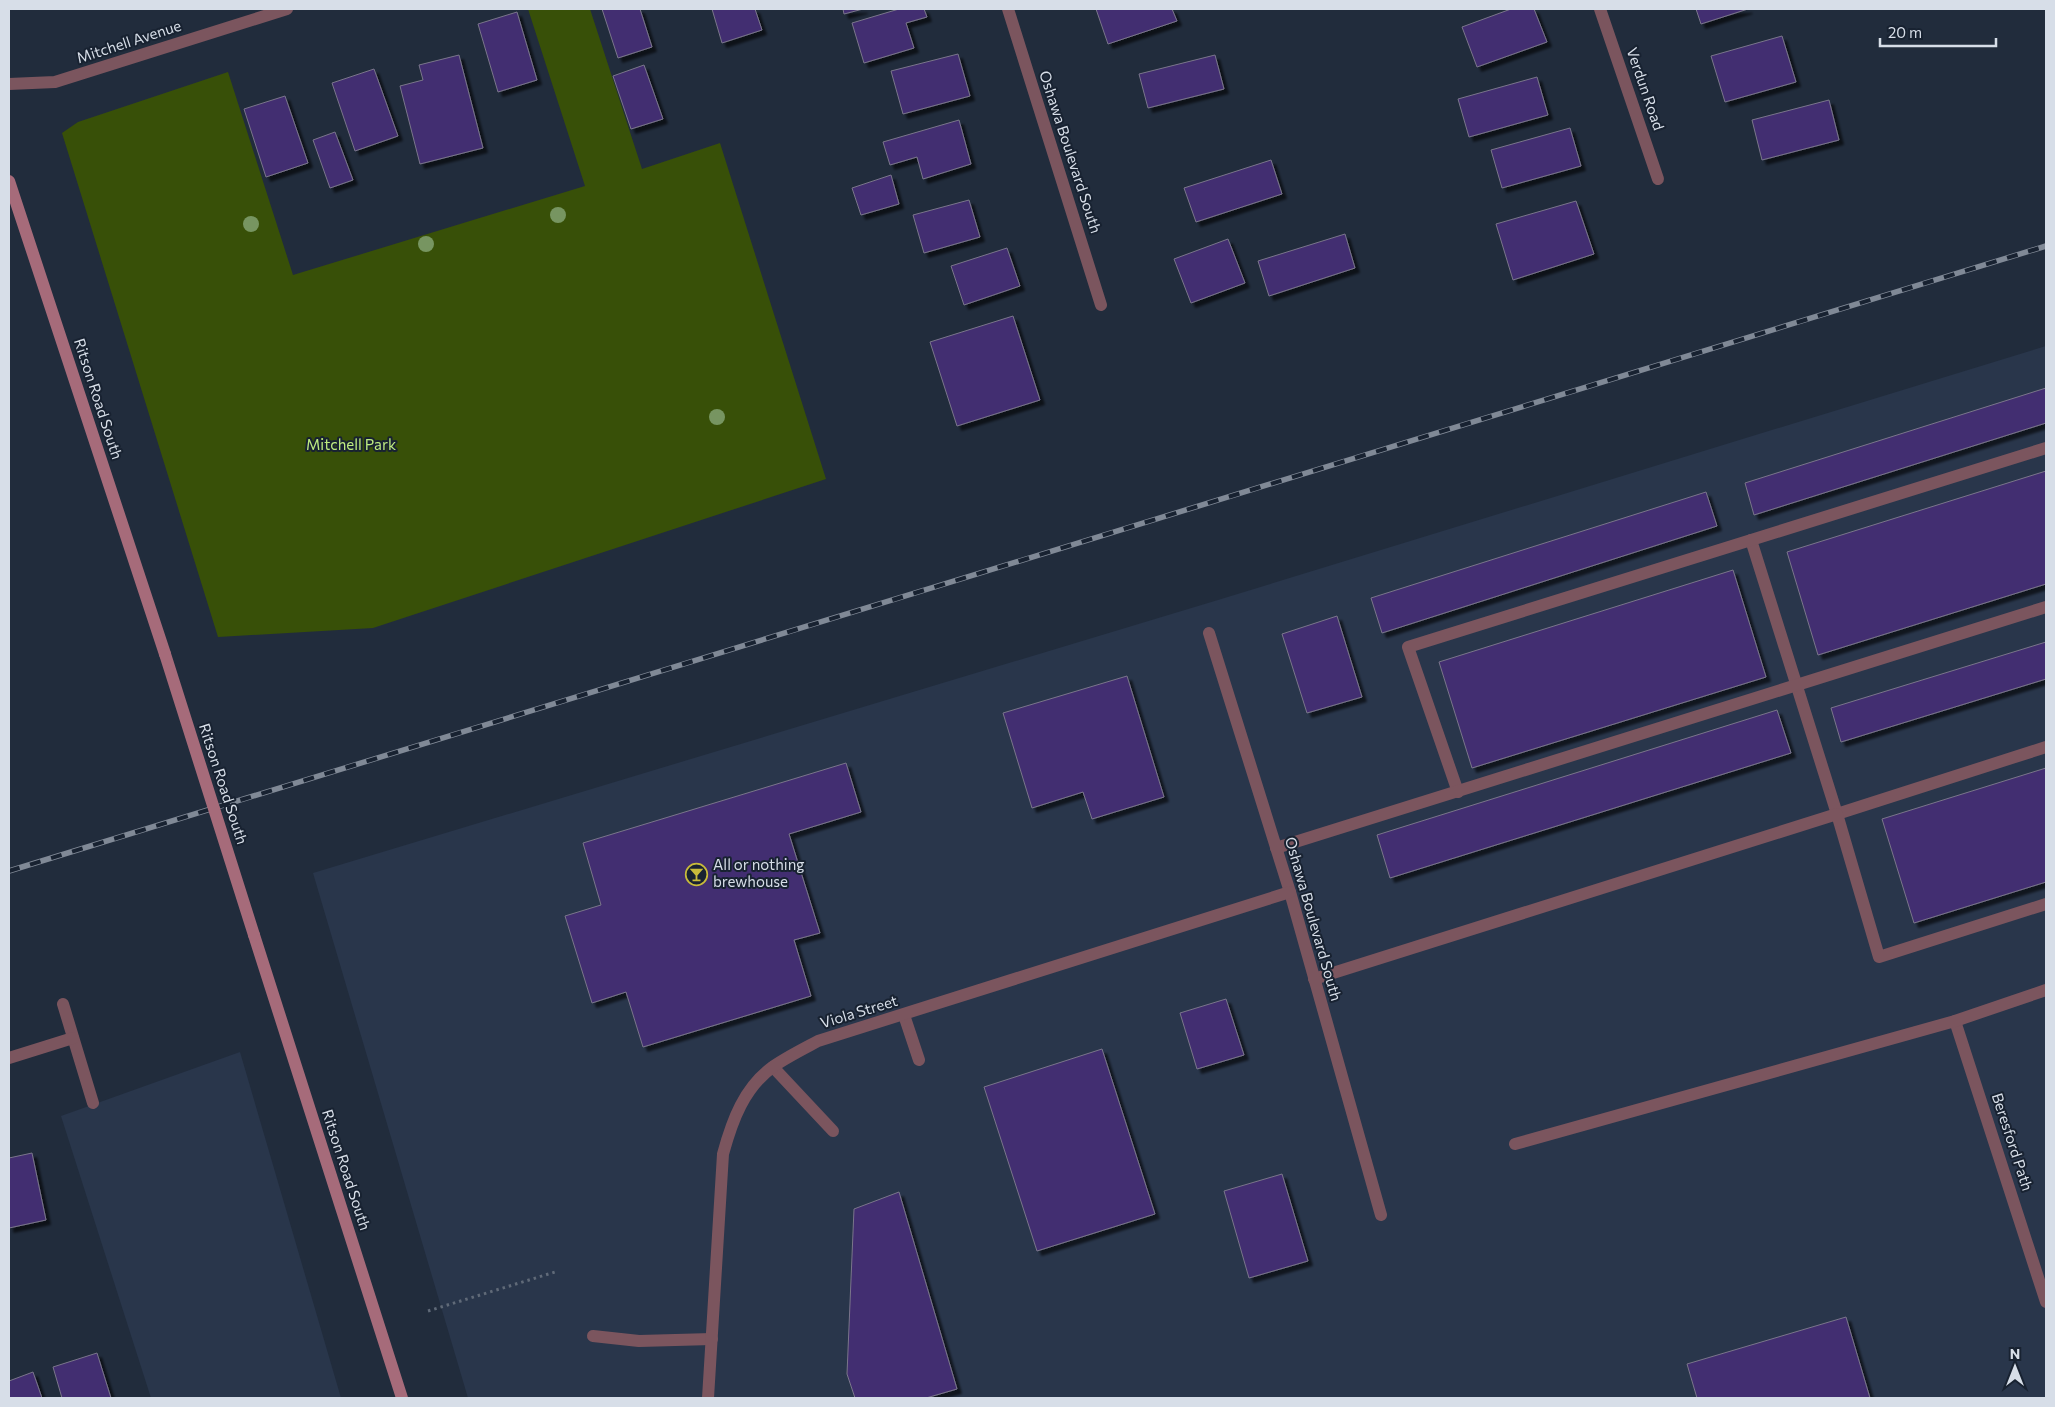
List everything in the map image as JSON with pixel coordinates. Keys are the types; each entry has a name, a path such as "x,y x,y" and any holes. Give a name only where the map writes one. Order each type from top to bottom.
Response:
{"main road":[{"name":"Ritson Road South","path":"9,181 165,654 402,1398"}],"street":[{"name":"Mitchell Avenue","path":"9,84 55,82 287,9"},
{"name":"Oshawa Boulevard South","path":"1008,9 1101,305"},
{"name":"Verdun Road","path":"1600,9 1658,179"},
{"path":"1458,792 1408,647 2046,448"},
{"path":"1751,540 1837,814 1879,957 2046,904"},
{"path":"1276,848 2046,607"},
{"name":"Oshawa Boulevard South","path":"1210,633 1290,892 1381,1215"},
{"path":"1314,978 1837,814 2046,746"},
{"name":"Viola Street","path":"708,1398 723,1154 732,1122 748,1091 773,1066 818,1041 1290,892"},
{"path":"1515,1144 1956,1021 2046,990"},
{"path":"63,1004 93,1103"},
{"path":"904,1015 918,1060"},
{"name":"Beresford Path","path":"1956,1021 2046,1302"},
{"path":"9,1058 73,1038"},
{"path":"773,1066 833,1130"},
{"path":"594,1336 639,1341 712,1339"}],"path":[{"path":"428,1311 555,1272"}],"shaded area":[{"path":"2046,346 2046,1398 468,1398 313,873 1218,600"},
{"path":"240,1052 341,1398 151,1398 61,1116"}],"green space":[{"name":"Mitchell Park","path":"528,9 590,9 642,169 720,143 826,479 373,628 218,637 62,133 78,122 228,72 293,275 585,186"}],"building":[{"path":"602,9 640,9 652,47 618,58"},
{"path":"712,9 755,9 762,30 722,43"},
{"path":"843,9 863,9 844,14"},
{"path":"899,9 924,9 927,17 906,23 914,48 864,63 852,23"},
{"path":"1096,9 1172,9 1177,21 1108,44"},
{"path":"1511,9 1534,9 1547,42 1477,67 1462,27"},
{"path":"1696,9 1748,9 1701,24"},
{"path":"517,12 537,80 498,92 478,24"},
{"path":"1782,36 1796,82 1725,102 1711,56"},
{"path":"958,54 970,96 903,114 891,71"},
{"path":"459,55 483,148 420,164 400,86 423,80 419,65"},
{"path":"1215,55 1224,89 1148,108 1139,74"},
{"path":"644,65 663,119 631,129 613,76"},
{"path":"374,69 398,136 355,151 332,83"},
{"path":"1537,77 1548,115 1469,137 1458,99"},
{"path":"285,96 308,163 266,177 244,109"},
{"path":"1829,100 1839,140 1762,160 1752,120"},
{"path":"959,120 971,164 923,179 917,157 890,165 883,142"},
{"path":"1570,128 1581,166 1502,188 1491,150"},
{"path":"335,132 353,180 330,188 313,140"},
{"path":"1271,160 1282,194 1196,222 1184,188"},
{"path":"891,175 899,204 861,215 852,188"},
{"path":"969,200 980,237 924,253 913,215"},
{"path":"1576,201 1594,254 1513,280 1496,224"},
{"path":"1345,234 1355,268 1269,296 1258,261"},
{"path":"1228,239 1245,283 1191,303 1174,259"},
{"path":"1007,248 1020,286 964,305 951,266"},
{"path":"1013,316 1040,400 957,426 930,342"},
{"path":"2046,388 2046,423 1754,515 1745,483"},
{"path":"2046,471 2046,584 1818,655 1787,552"},
{"path":"1706,492 1717,526 1382,633 1371,598"},
{"path":"1733,570 1766,677 1472,768 1439,662"},
{"path":"1337,616 1362,697 1307,713 1282,634"},
{"path":"2046,642 2046,679 1841,742 1831,708"},
{"path":"1127,676 1164,797 1092,819 1083,792 1032,808 1003,713"},
{"path":"1777,710 1791,753 1390,878 1377,835"},
{"name":"All or nothing brewhouse","path":"846,763 861,812 789,834 820,933 794,940 811,996 643,1047 626,992 592,1003 565,916 601,905 583,843"},
{"path":"2046,768 2046,882 1914,923 1882,819"},
{"path":"1226,999 1244,1055 1197,1069 1180,1013"},
{"path":"1102,1049 1155,1214 1037,1251 984,1087"},
{"path":"32,1153 46,1220 9,1228 9,1158"},
{"path":"1282,1174 1308,1261 1249,1278 1224,1191"},
{"path":"899,1192 957,1389 926,1398 855,1398 847,1374 854,1209"},
{"path":"1846,1317 1870,1398 1697,1398 1687,1364"},
{"path":"97,1353 111,1398 62,1398 53,1367"},
{"path":"33,1372 42,1398 9,1398 9,1381"}],"railway":[{"path":"9,871 2046,246"}],"place":[{"name":"All or nothing brewhouse","path":"697,874"}]}
